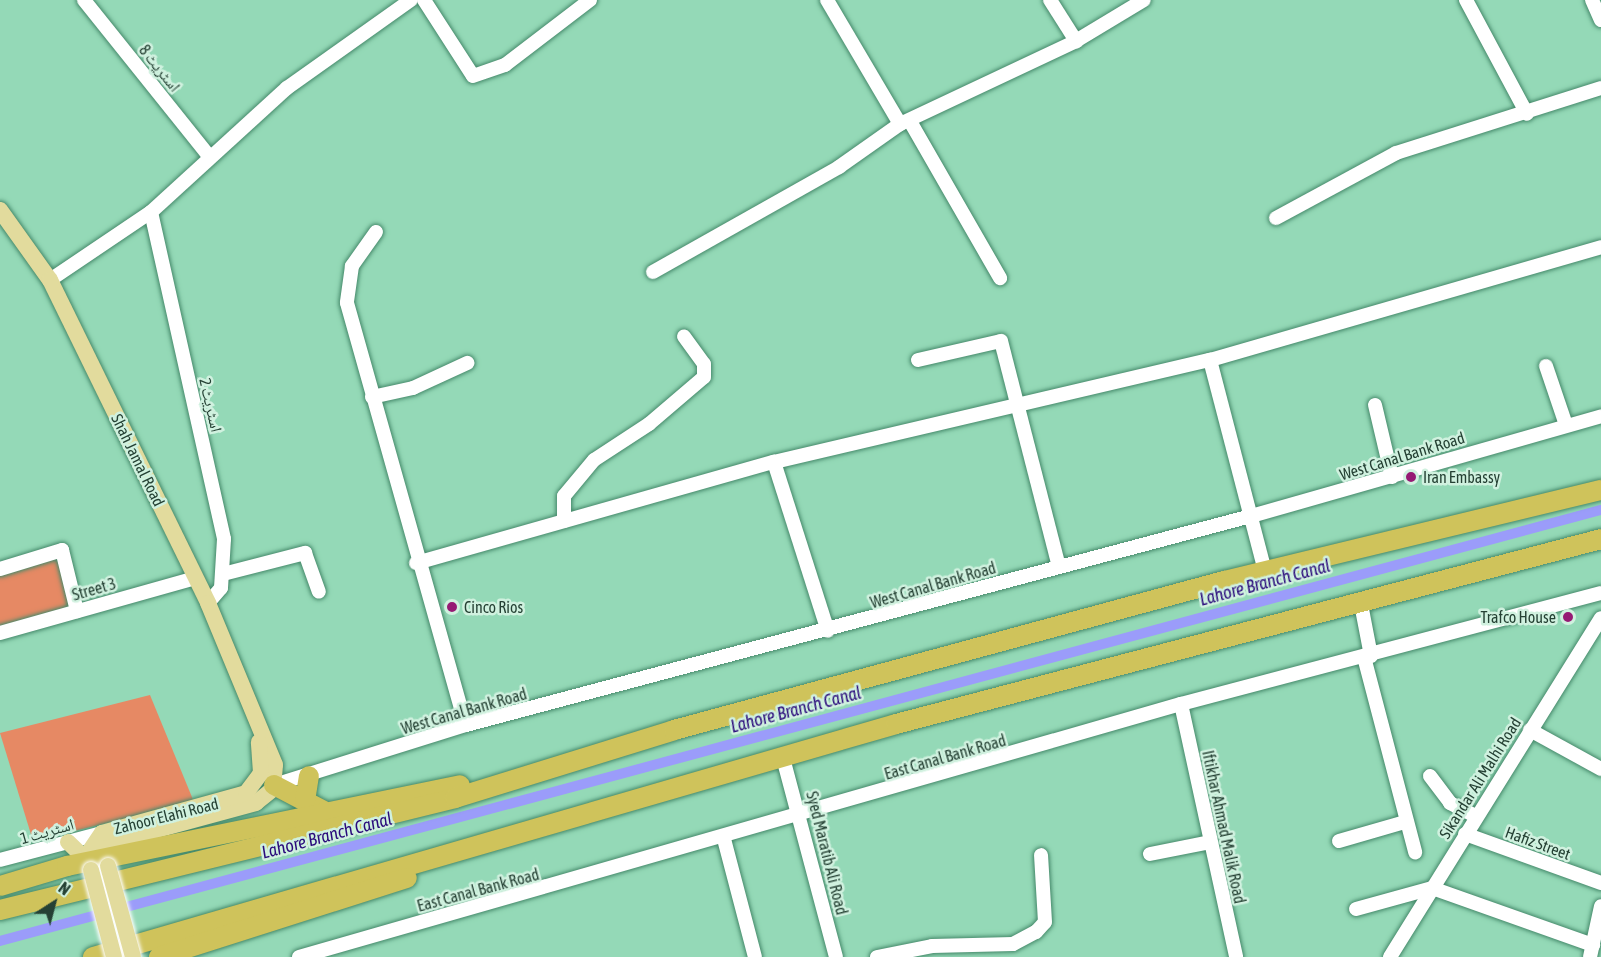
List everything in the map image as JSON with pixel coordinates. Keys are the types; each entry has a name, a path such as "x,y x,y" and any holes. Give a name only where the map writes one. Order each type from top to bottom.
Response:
{"highway":[{"path":"1525,506 1601,476"},
{"path":"0,910 506,780 1265,571 1525,506 1601,490"},
{"path":"93,957 518,832 783,758 1531,560 1601,539"},
{"path":"1531,560 1601,550"},
{"path":"305,801 309,776"},
{"path":"0,886 99,865 324,811 446,786 506,780"},
{"path":"274,785 324,811"},
{"path":"159,957 187,953 428,871 518,832"}],"main road":[{"name":"Shah Jamal Road","path":"0,210 50,280 208,603 257,720"},
{"path":"114,957 99,865 112,842 240,811 274,785 273,755 257,720"},
{"name":"Zahoor Elahi Road","path":"99,865 93,843 102,832 246,793 262,767 257,720"},
{"path":"68,842 99,865 133,957"}],"street":[{"name":"اسٹریٹ 8","path":"84,0 210,157"},
{"path":"50,280 151,212 287,88 411,0"},
{"path":"424,0 472,76 505,65 590,0"},
{"path":"827,0 1000,278"},
{"path":"1050,0 1076,41"},
{"path":"653,272 839,167 905,123 1076,41 1144,0"},
{"path":"1466,0 1527,114"},
{"path":"1592,0 1601,20"},
{"path":"1276,218 1396,153 1527,114 1601,88"},
{"name":"اسٹریٹ 2","path":"151,212 224,539 221,588 208,603"},
{"path":"376,232 359,253 347,284 347,303 416,563 466,725"},
{"path":"416,563 774,462 1016,409 1210,360 1601,247"},
{"path":"564,522 564,496 594,460 649,424 704,376 704,364 684,336"},
{"path":"918,360 1001,341 1016,409 1059,567"},
{"path":"1210,360 1265,571"},
{"path":"372,397 413,388 467,363"},
{"path":"1546,366 1566,426"},
{"path":"1375,405 1392,477"},
{"name":"West Canal Bank Road","path":"274,785 309,776 466,725 828,631 1251,516 1601,416"},
{"path":"774,462 828,631"},
{"path":"0,569 62,550 77,611"},
{"path":"223,574 306,553 319,592"},
{"name":"Street 3","path":"0,633 196,578"},
{"name":"East Canal Bank Road","path":"299,957 724,839 1181,705 1601,593"},
{"path":"1361,604 1367,657 1415,852"},
{"name":"Sikandar Ali Malhi Road","path":"1390,957 1464,834 1601,618"},
{"name":"Iftikhar Ahmad Malik Road","path":"1181,705 1236,957"},
{"path":"1530,730 1601,769"},
{"name":"Syed Maratib Ali Road","path":"783,758 802,816 836,957"},
{"path":"1430,776 1450,802 1476,816"},
{"path":"1339,841 1406,822"},
{"name":"اسٹریٹ 1","path":"0,860 102,832"},
{"name":"Hafiz Street","path":"1464,834 1601,883"},
{"path":"724,839 755,957"},
{"path":"1150,854 1210,842"},
{"path":"877,957 932,946 1013,944 1036,932 1045,922 1041,855"},
{"path":"1356,909 1432,888 1591,951 1601,906"}],"shaded area":[{"path":"62,550 77,611 0,633 0,569"},
{"path":"150,695 194,802 33,841 0,733"}],"waterway":[{"name":"Lahore Branch Canal","path":"0,941 1601,510"}],"place":[{"name":"Iran Embassy","path":"1411,477"},
{"name":"Cinco Rios","path":"452,607"},
{"name":"Trafco House","path":"1568,617"}]}
